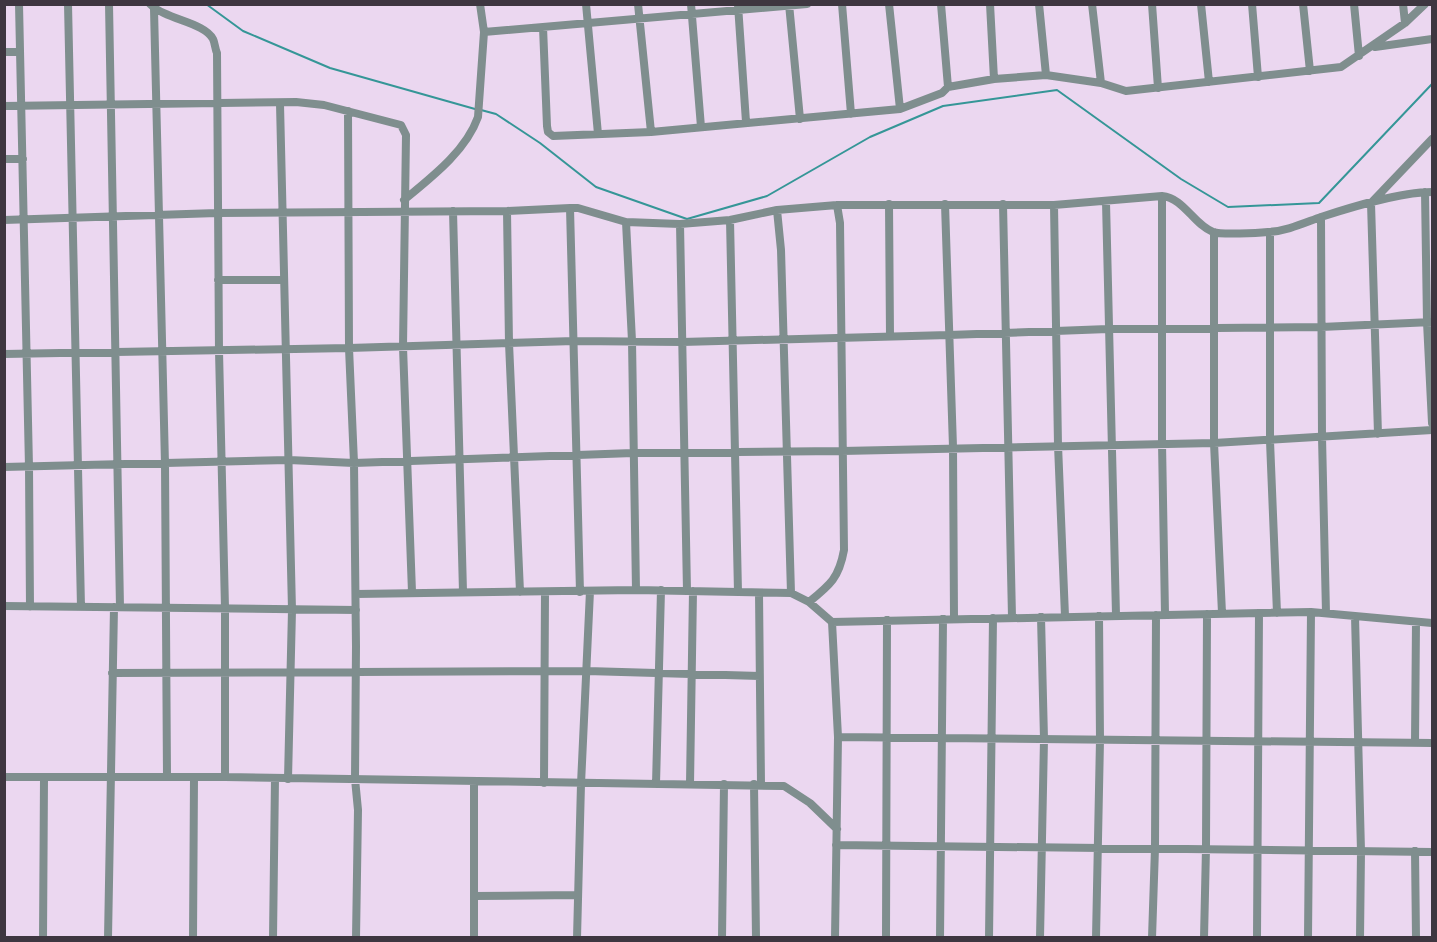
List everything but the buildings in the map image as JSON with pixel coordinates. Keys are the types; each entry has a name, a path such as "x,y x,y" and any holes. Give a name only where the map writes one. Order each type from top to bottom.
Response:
{"street":[{"path":"19,4 30,606"},
{"path":"68,4 81,607"},
{"path":"108,938 109,776 112,673 117,607 118,465 109,4"},
{"path":"404,200 430,178 469,137 474,128 478,117 484,32 480,4"},
{"path":"586,4 598,134"},
{"path":"638,4 651,132"},
{"path":"691,4 701,127"},
{"path":"484,32 692,14 738,7 807,4"},
{"path":"842,4 851,114"},
{"path":"889,4 900,108"},
{"path":"941,4 948,87"},
{"path":"990,4 994,79"},
{"path":"1040,4 1046,75"},
{"path":"1092,4 1101,83"},
{"path":"1152,4 1158,88"},
{"path":"1202,4 1209,82"},
{"path":"1252,4 1258,77"},
{"path":"1303,4 1310,71"},
{"path":"1354,4 1359,56"},
{"path":"1403,4 1405,23"},
{"path":"543,27 548,132 553,136 651,132 900,108 942,93 948,87 994,79 1046,75 1101,83 1126,91 1341,67 1405,23 1425,4"},
{"path":"789,5 800,119"},
{"path":"152,7 173,19 202,29 212,38 217,53 219,351 226,672 225,777"},
{"path":"152,7 165,464 167,777"},
{"path":"738,7 746,122"},
{"path":"1371,47 1432,39"},
{"path":"4,52 20,52"},
{"path":"4,106 312,103 401,125 405,130 403,346 412,592"},
{"path":"280,104 292,610 288,779"},
{"path":"348,111 349,348 356,594 355,779 358,810 356,938"},
{"path":"1378,434 1371,203 1432,139"},
{"path":"4,159 23,159"},
{"path":"4,220 217,213 507,211 578,208 626,222 680,224 730,220 777,210 837,205 1054,205 1162,196 1175,199 1214,232 1270,232 1303,225 1321,217 1371,203 1429,192 1432,423"},
{"path":"1152,938 1160,614 1162,196"},
{"path":"1106,202 1116,615"},
{"path":"889,204 891,335"},
{"path":"945,204 953,447 954,618"},
{"path":"1003,204 1012,617"},
{"path":"809,602 831,584 840,569 844,550 840,223 837,205"},
{"path":"1054,205 1058,446 1065,616"},
{"path":"570,208 580,592"},
{"path":"777,210 781,250 791,593"},
{"path":"453,211 463,592"},
{"path":"507,211 509,343 520,592"},
{"path":"1321,217 1326,614"},
{"path":"730,220 738,592"},
{"path":"626,222 632,341 636,590"},
{"path":"680,224 684,452 692,672 690,784"},
{"path":"1214,232 1214,442 1222,613"},
{"path":"1270,232 1268,328 1276,612"},
{"path":"218,280 284,280"},
{"path":"4,354 285,350 574,341 682,342 1108,329 1321,327 1430,322"},
{"path":"4,467 289,460 354,463 576,454 736,453 1270,441 1432,430"},
{"path":"356,594 636,590 791,593 809,602 832,622 1311,612 1432,623"},
{"path":"656,784 661,590"},
{"path":"577,938 590,591"},
{"path":"544,783 545,592"},
{"path":"756,938 759,593"},
{"path":"4,606 356,610"},
{"path":"1308,938 1311,612"},
{"path":"1257,938 1259,613"},
{"path":"1203,938 1206,848 1207,614"},
{"path":"1096,938 1100,740 1099,616"},
{"path":"1355,616 1360,938"},
{"path":"1040,938 1044,739 1041,617"},
{"path":"940,938 943,618"},
{"path":"989,938 993,618"},
{"path":"886,938 887,620"},
{"path":"832,622 838,737 835,938"},
{"path":"1415,742 1416,622"},
{"path":"112,673 587,671 692,672 760,676"},
{"path":"838,737 1432,742"},
{"path":"4,777 225,777 581,784 758,784 784,786 794,791 837,829"},
{"path":"193,938 195,777"},
{"path":"43,938 44,778"},
{"path":"273,938 275,778"},
{"path":"474,781 474,938"},
{"path":"722,938 724,784"},
{"path":"836,845 1432,852"},
{"path":"1415,851 1416,938"},
{"path":"474,896 578,895"}],"waterway":[{"path":"206,4 243,31 330,68 475,109"},
{"path":"481,110 496,114 540,143 596,187 687,219 767,196 870,137 943,106 1057,90 1181,179 1228,207 1319,203 1432,84"}]}
